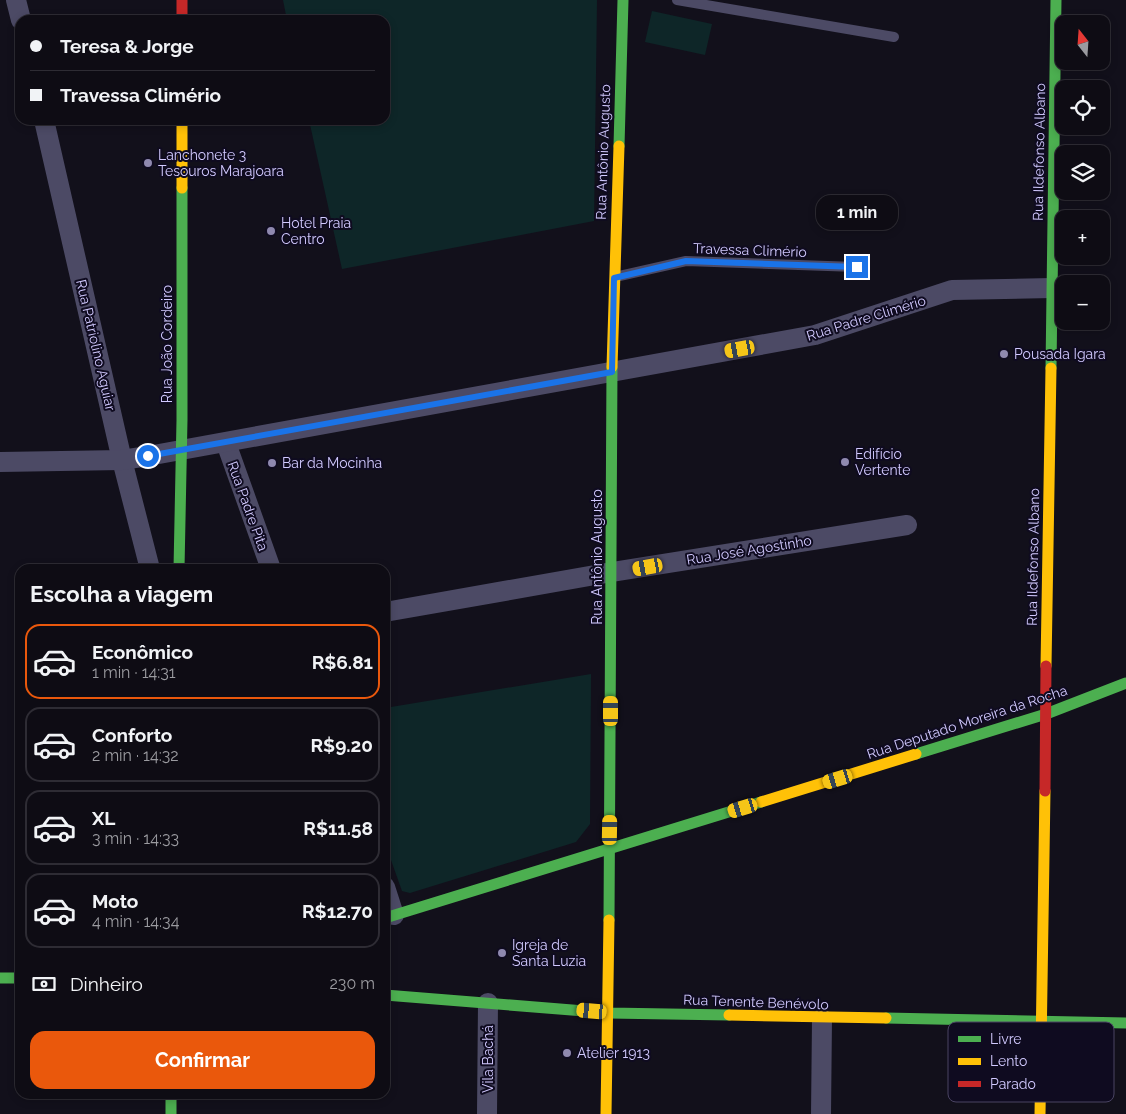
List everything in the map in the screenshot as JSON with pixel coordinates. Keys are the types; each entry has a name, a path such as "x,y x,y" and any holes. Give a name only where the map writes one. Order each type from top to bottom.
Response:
{"street":[{"path":"16,0 19,15"},
{"path":"182,0 182,15"},
{"name":"Rua Antônio Augusto","path":"606,1114 609,1013 612,372 623,0"},
{"name":"Rua Ildefonso Albano","path":"1040,1022 1056,0"},
{"name":"Rua Patriolino Aguiar","path":"45,125 122,460 149,564"},
{"name":"Rua João Cordeiro","path":"179,564 182,450 182,125"},
{"name":"Rua Padre Climério","path":"0,462 122,460 226,443 816,336 952,290 1052,288"},
{"name":"Rua Padre Pita","path":"226,443 269,564"},
{"name":"Rua José Agostinho","path":"390,611 612,572 907,525"},
{"name":"Rua Deputado Moreira da Rocha","path":"390,917 1046,714 1126,682"},
{"path":"0,978 15,978"},
{"name":"Rua Tenente Benévolo","path":"390,995 609,1013 822,1019 1040,1022"},
{"name":"Vila Bachá","path":"487,1114 488,1004"},
{"path":"821,1114 822,1019"},
{"path":"171,1114 172,1099"}],"lane":[{"path":"677,0 894,37"},
{"name":"Travessa Climério","path":"614,278 686,261 857,267"}],"green space":[{"path":"283,0 597,0 594,221 342,269 310,125 390,125 390,15 286,15"},
{"path":"652,11 712,24 705,55 645,42"},
{"path":"591,674 590,824 576,842 410,893 402,891 390,857 390,707"}],"traffic: fast":[{"path":"619,146 623,0"},
{"path":"1051,368 1056,0"},
{"path":"179,564 182,420 182,188"},
{"path":"609,920 612,367"},
{"path":"916,754 1046,714 1126,683"},
{"path":"390,916 761,802"},
{"path":"0,978 15,978"},
{"path":"390,995 609,1013 729,1015"},
{"path":"886,1018 1078,1022"},
{"path":"1114,1023 1126,1023"},
{"path":"171,1099 171,1114"}],"traffic: slow":[{"path":"182,125 182,188"},
{"path":"612,367 619,146"},
{"path":"1046,666 1051,368"},
{"path":"761,802 916,754"},
{"path":"1041,1022 1045,791"},
{"path":"606,1114 609,920"},
{"path":"729,1015 886,1018"},
{"path":"1040,1102 1040,1114"}],"traffic: jam":[{"path":"182,0 182,15"},
{"path":"1045,791 1046,666"}],"place":[{"name":"Lanchonete 3 Tesouros Marajoara","path":"148,163"},
{"name":"Hotel Praia Centro","path":"271,231"},
{"name":"Pousada Igara","path":"1004,354"},
{"name":"Edifício Vertente","path":"845,462"},
{"name":"Bar da Mocinha","path":"272,463"},
{"name":"Igreja de Santa Luzia","path":"502,953"},
{"name":"Atelier 1913","path":"567,1053"}],"route":[{"path":"148,456 612,372 614,278 686,261 857,267"}]}
